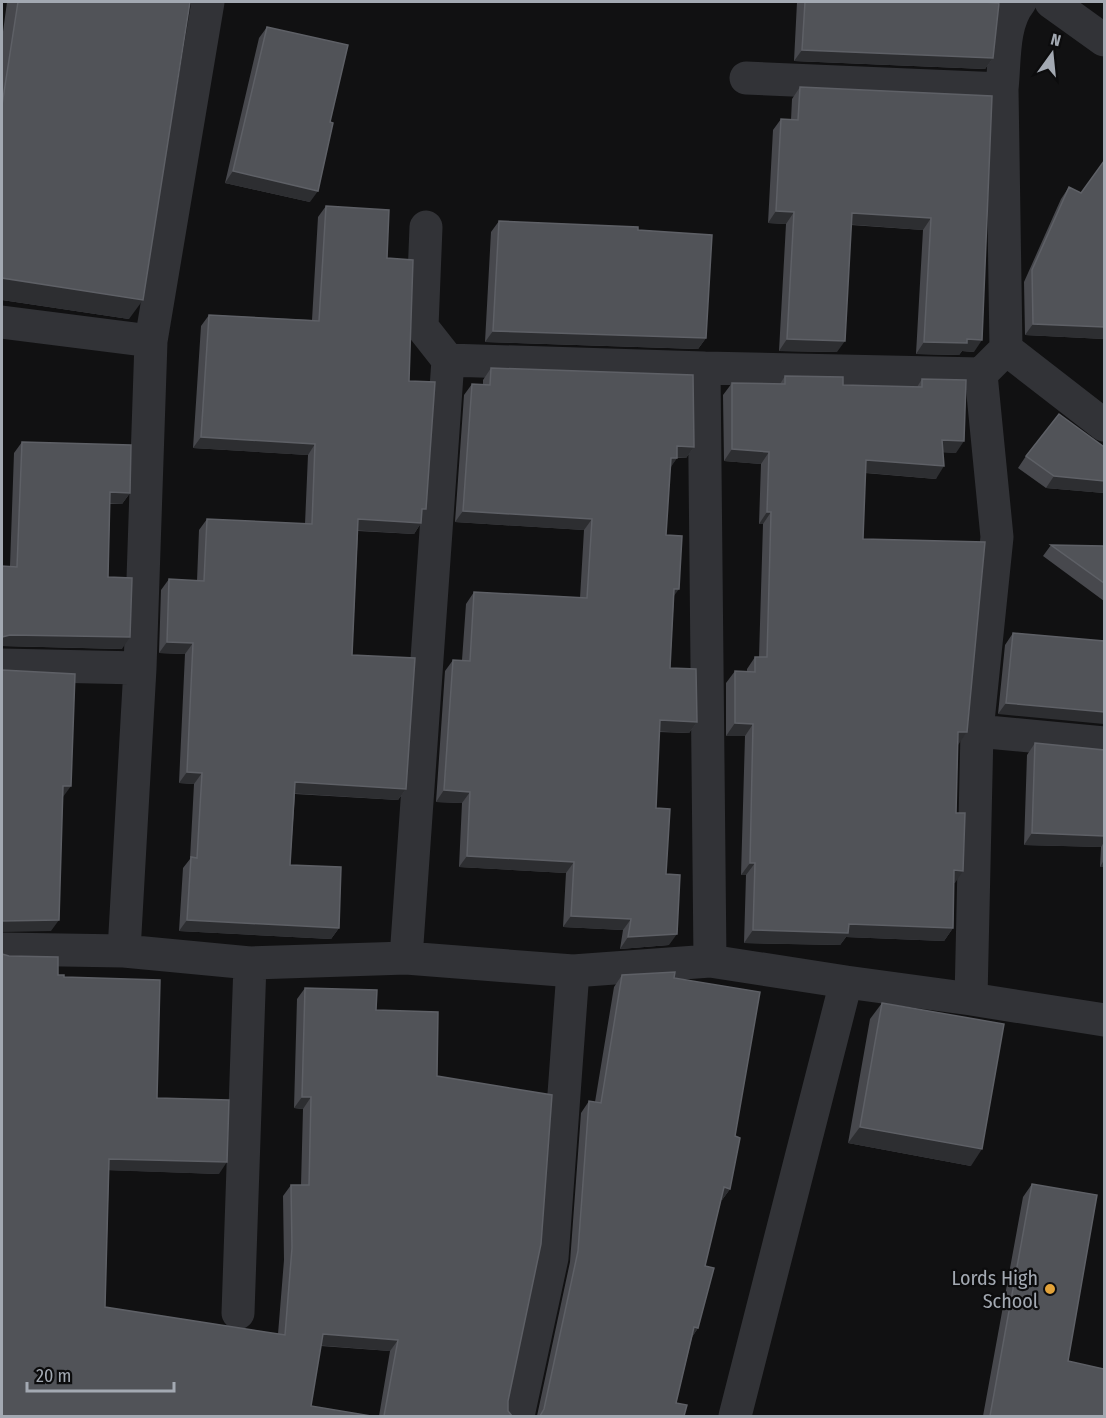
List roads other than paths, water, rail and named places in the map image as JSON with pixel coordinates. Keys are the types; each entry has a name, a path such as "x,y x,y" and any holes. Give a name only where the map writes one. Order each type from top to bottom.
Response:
{"street":[{"path":"124,951 140,668 151,341 208,2"},
{"path":"448,360 981,374 1006,349 1002,89 1008,27 1012,10 1020,2"},
{"path":"1051,2 1104,40"},
{"path":"746,78 1002,89"},
{"path":"406,958 448,360 422,327 426,227"},
{"path":"2,322 151,341"},
{"path":"1006,349 1104,425"},
{"path":"704,368 710,961"},
{"path":"971,999 977,730 997,537 981,374"},
{"path":"2,665 140,668"},
{"path":"977,730 1104,743"},
{"path":"2,949 124,951 250,963 406,958 573,971 710,961 1104,1020"},
{"path":"238,1313 250,963"},
{"path":"518,1416 552,1258 573,971"},
{"path":"735,1416 846,982"}],"place":[{"name":"Lords High School","path":"1050,1289"}]}
